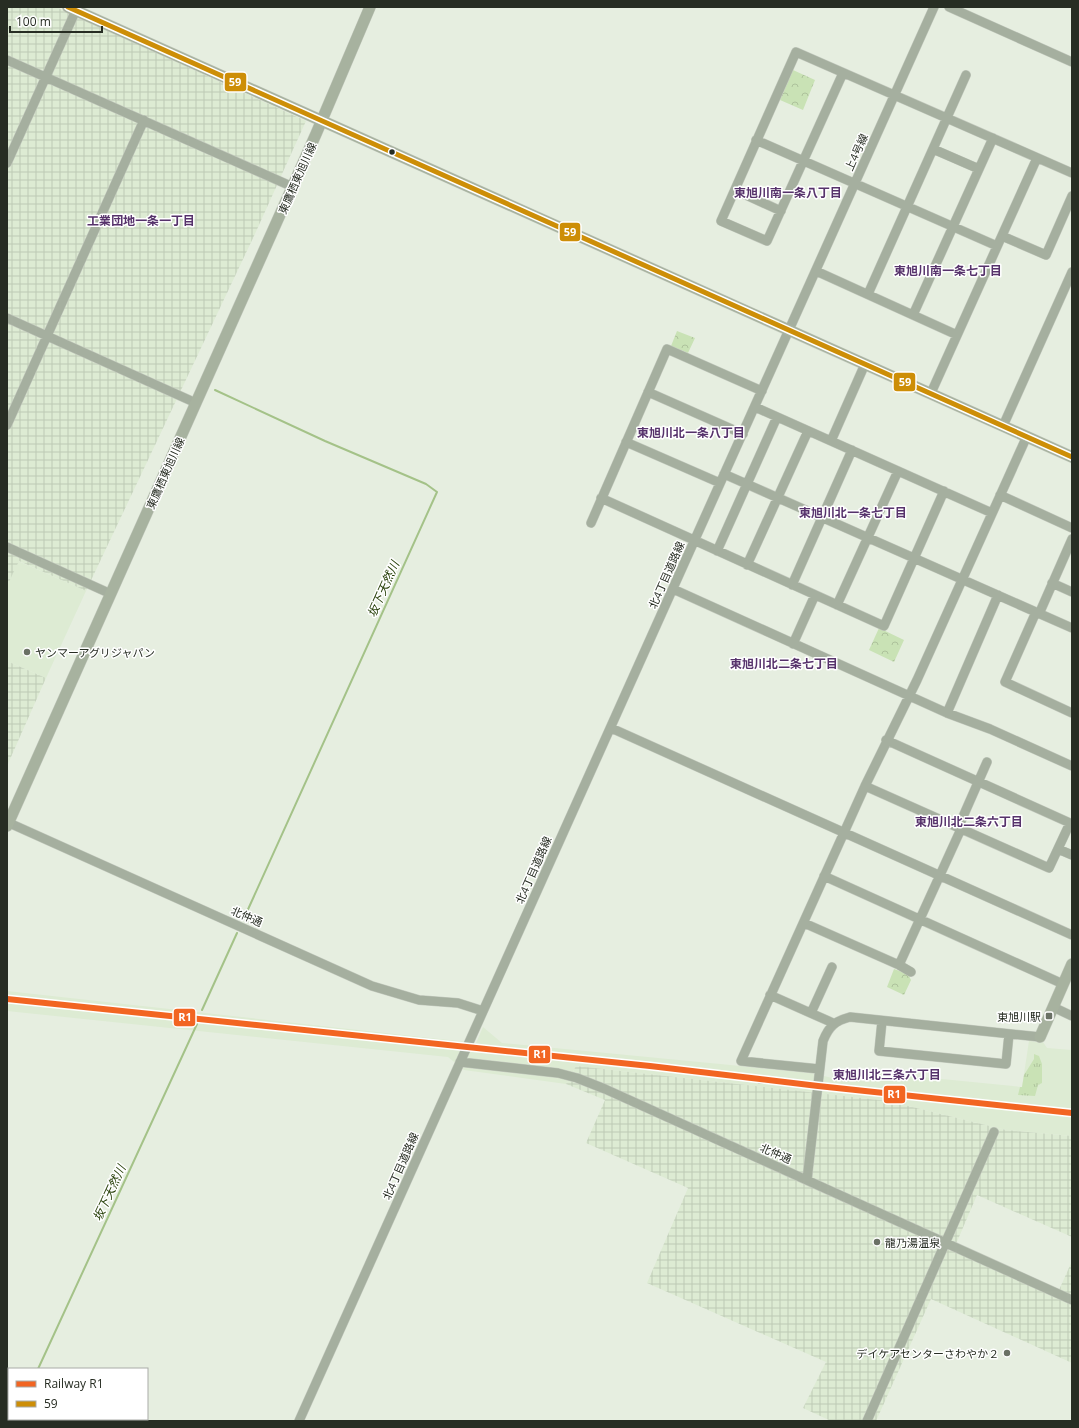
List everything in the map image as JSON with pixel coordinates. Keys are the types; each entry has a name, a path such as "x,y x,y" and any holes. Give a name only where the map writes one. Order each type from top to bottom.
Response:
{"main road":[{"name":"東鷹栖東旭川線","path":"8,823 108,592 370,7"},
{"path":"72,9 1072,457"},
{"name":"東鷹栖東旭川線","path":"7,807 108,592"},
{"path":"1040,1037 1072,964"}],"street":[{"name":"上4号線","path":"788,329 816,271 934,7"},
{"path":"949,7 1072,62"},
{"path":"7,163 46,77 72,9"},
{"path":"843,72 767,241 721,221 796,52 843,72 1072,173"},
{"path":"7,60 289,186"},
{"path":"868,294 966,74"},
{"path":"7,425 144,120"},
{"path":"913,314 993,138"},
{"path":"756,140 997,246"},
{"path":"933,149 979,169"},
{"path":"931,393 1037,158"},
{"path":"734,190 781,211"},
{"path":"1002,236 1046,255 1072,196"},
{"path":"816,271 958,335"},
{"path":"1003,426 1072,272"},
{"path":"7,318 193,401"},
{"name":"北4丁目道路線","path":"299,1421 755,407 788,329"},
{"path":"590,523 667,349 762,391"},
{"path":"831,441 865,364"},
{"path":"648,392 742,434"},
{"path":"755,407 992,513"},
{"path":"717,551 777,417"},
{"path":"747,565 779,498 808,431"},
{"path":"819,1069 741,1061 886,740 962,580 1027,436"},
{"path":"626,442 720,483"},
{"path":"792,585 852,450"},
{"path":"837,605 898,471"},
{"path":"724,474 1072,628"},
{"path":"601,498 884,626 944,491"},
{"path":"1000,495 1072,528"},
{"path":"1072,539 1004,682 1072,713"},
{"path":"7,547 108,592"},
{"path":"1052,583 1072,592"},
{"path":"673,589 908,696 947,713 990,728 1072,766"},
{"path":"793,644 815,595"},
{"path":"947,713 998,595"},
{"path":"611,728 940,874 1072,935"},
{"path":"865,786 1049,868 1070,823 886,740"},
{"path":"899,965 960,829 987,762"},
{"name":"北仲通","path":"8,823 372,986 412,998 458,1003 483,1011"},
{"path":"1058,849 1072,855"},
{"path":"824,876 1063,984"},
{"path":"804,923 899,965 911,972"},
{"path":"811,1013 832,967"},
{"path":"770,994 833,1023"},
{"path":"1053,1007 1072,1016"},
{"path":"807,1180 823,1041 833,1023 850,1017 1040,1037"},
{"path":"882,1021 878,1051 991,1063 1006,1064 1009,1034"},
{"name":"北仲通","path":"460,1062 558,1073 577,1078 1072,1300"},
{"path":"867,1421 994,1132"}],"shaded area":[{"path":"7,7 56,7 306,121 254,236 86,591 19,561 7,586"},
{"path":"18,561 86,591 46,678 7,661 7,586"},
{"path":"7,661 46,678 7,766"},
{"path":"7,991 476,1043 483,1027 502,1043 812,1073 832,1078 870,1082 871,1072 1022,1087 1029,1041 1043,1042 1047,1048 1072,1050 1072,1136 1006,1130 888,1101 576,1066 566,1084 464,1070 448,1057 7,1011"},
{"path":"576,1066 888,1101 1006,1130 1072,1136 1072,1237 977,1195 953,1251 1072,1304 1072,1363 931,1299 876,1421 831,1421 803,1408 826,1362 647,1283 688,1188 586,1143 605,1100 566,1084"},
{"path":"1072,1261 1072,1295 1059,1290"}],"green space":[{"path":"793,70 815,80 803,110 780,100"},
{"path":"677,331 695,338 688,353 671,346"},
{"path":"879,628 904,640 894,662 869,650"},
{"path":"894,969 908,974 911,980 904,995 887,987"},
{"path":"1034,1054 1039,1056 1042,1064 1042,1083 1038,1085 1035,1096 1018,1095 1020,1087 1022,1087 1024,1075 1034,1059"}],"waterway":[{"name":"坂下天然川","path":"215,390 325,441 426,484 437,492 245,916"},
{"name":"坂下天然川","path":"202,1010 237,933"},
{"name":"坂下天然川","path":"38,1368 197,1024"}],"railway":[{"path":"759,1082 784,1082"}],"rail line":[{"name":"R1","path":"7,999 650,1066 818,1086 1072,1113"}],"transit line":[{"name":"59","path":"68,7 1072,457"}],"place":[{"name":"ヤンマーアグリジャパン","path":"27,652"},
{"name":"東旭川駅","path":"1049,1016"},
{"name":"龍乃湯温泉","path":"877,1242"},
{"name":"デイケアセンターさわやか２","path":"1007,1353"}],"district":[{"name":"東旭川南一条八丁目","path":"788,192"},
{"name":"工業団地一条一丁目","path":"141,220"},
{"name":"東旭川南一条七丁目","path":"948,270"},
{"name":"東旭川北一条八丁目","path":"691,432"},
{"name":"東旭川北一条七丁目","path":"853,512"},
{"name":"東旭川北二条七丁目","path":"784,663"},
{"name":"東旭川北二条六丁目","path":"969,821"},
{"name":"東旭川北三条六丁目","path":"887,1074"}]}
